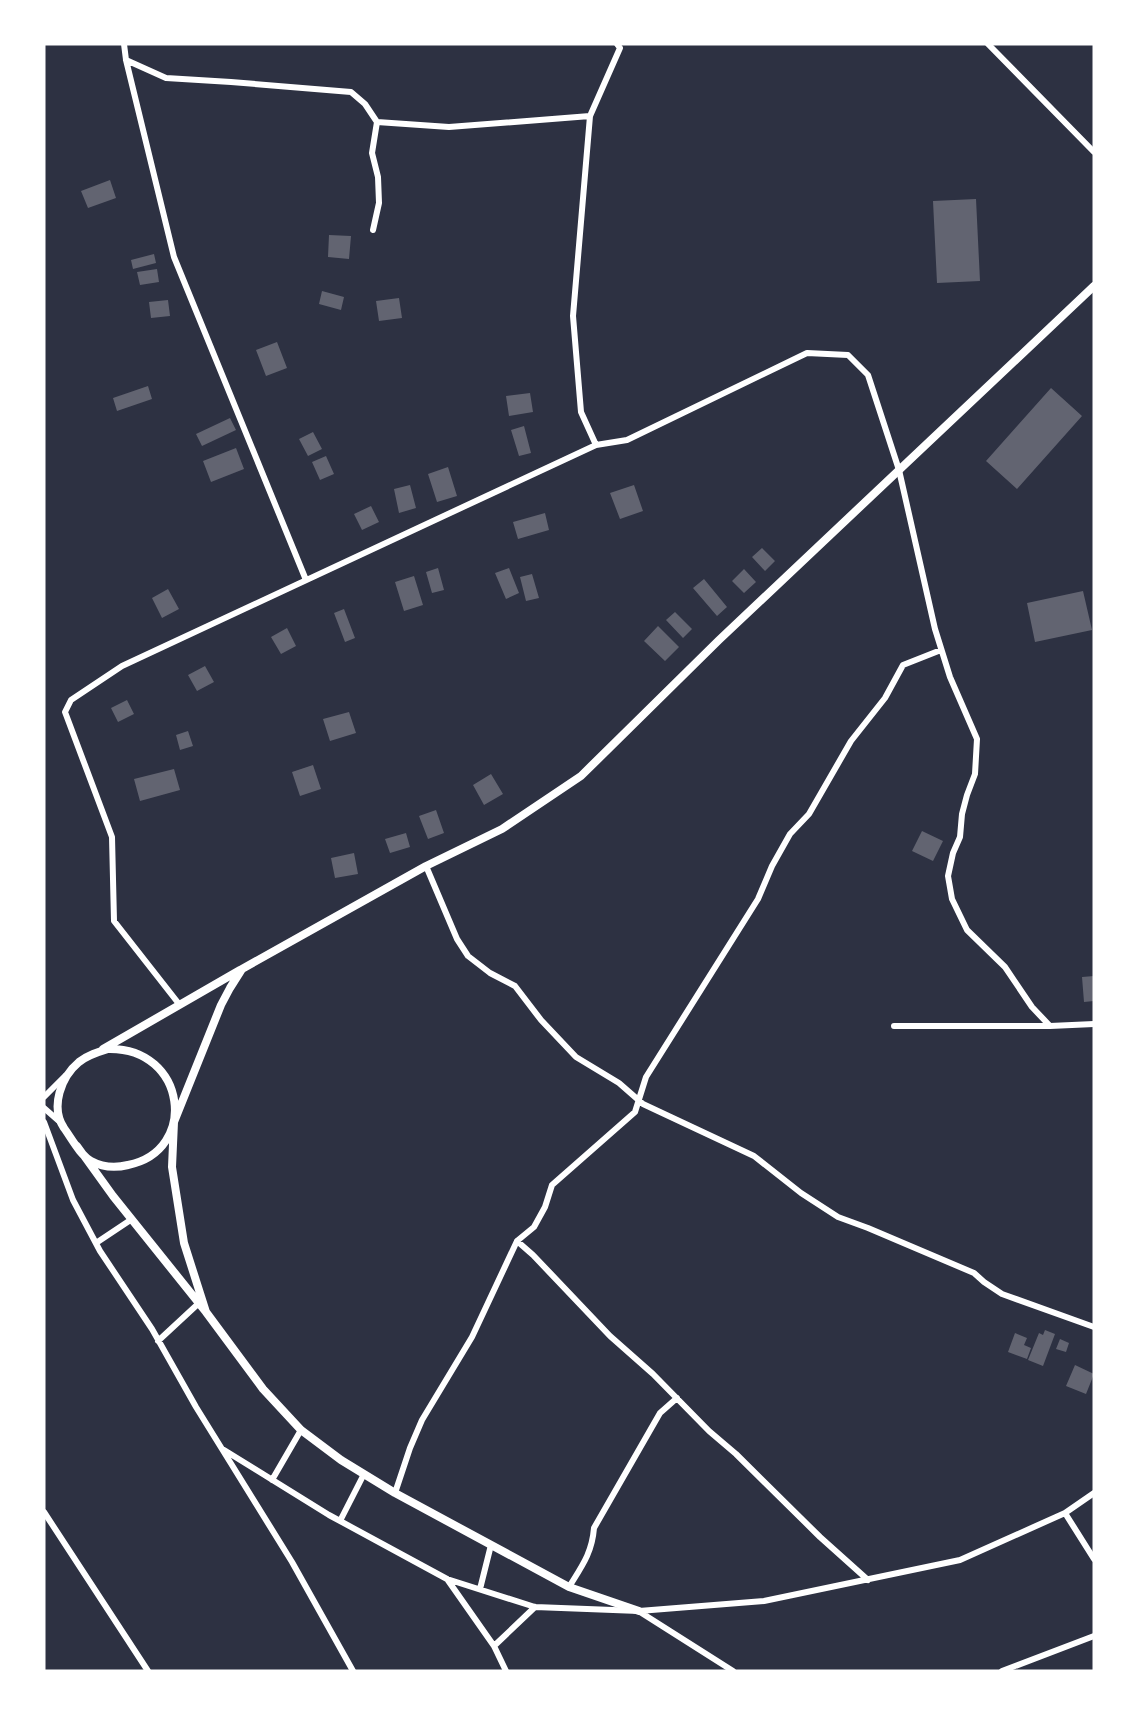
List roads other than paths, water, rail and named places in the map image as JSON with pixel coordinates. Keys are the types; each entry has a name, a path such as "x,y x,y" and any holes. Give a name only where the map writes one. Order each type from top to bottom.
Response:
{"street":[{"path":"124,44 174,257 306,580"},
{"path":"596,445 581,412 573,316 590,116 620,48 617,44"},
{"path":"988,44 1094,152"},
{"path":"126,60 166,78 351,92 365,104 377,122 372,153 378,177 379,203 373,230"},
{"path":"377,122 449,127 590,116"},
{"path":"44,1097 79,1063 97,1052 425,866 502,828 581,776 719,640 1094,286"},
{"path":"179,1004 114,921 112,837 65,712 71,700 122,666 596,445 627,439 807,353 848,355 868,375 899,470 934,629 950,677 976,739 975,774 967,795 960,836 948,876 952,899 967,930 1005,967 1032,1007 1050,1026"},
{"path":"395,1493 422,1420 472,1337 517,1241 534,1227 545,1207 552,1185 635,1112 646,1077 758,899 790,834 809,814 851,741 884,698 903,665 941,650"},
{"path":"425,866 457,939 468,956 490,973 515,986 541,1020 576,1057 619,1083 643,1104 754,1156 801,1193 838,1217 974,1273 1002,1294 1094,1327"},
{"path":"77,1146 91,1161 113,1167 136,1163 156,1152 164,1143 174,1122 221,1005 242,969"},
{"path":"894,1026 1094,1024"},
{"path":"97,1052 120,1049 152,1061 167,1077 172,1088 172,1167 184,1243 206,1311"},
{"path":"60,1122 60,1090 71,1070"},
{"path":"44,1108 60,1122 263,1389 301,1430 341,1460 395,1493 569,1587 639,1611 733,1671"},
{"path":"44,1122 73,1200 96,1243 292,1562 353,1671"},
{"path":"96,1243 132,1219"},
{"path":"517,1241 610,1336 868,1580"},
{"path":"158,1340 199,1303"},
{"path":"569,1587 587,1558 593,1543 594,1528 660,1413 677,1398"},
{"path":"272,1480 301,1430"},
{"path":"223,1450 340,1521 447,1578 535,1606 639,1611 764,1601 868,1580 960,1560 1065,1513 1094,1493"},
{"path":"340,1521 364,1474"},
{"path":"44,1512 148,1671"},
{"path":"1065,1513 1094,1559"},
{"path":"480,1589 492,1545"},
{"path":"447,1578 494,1646 506,1671"},
{"path":"494,1646 535,1606"},
{"path":"1002,1671 1094,1636"}]}
